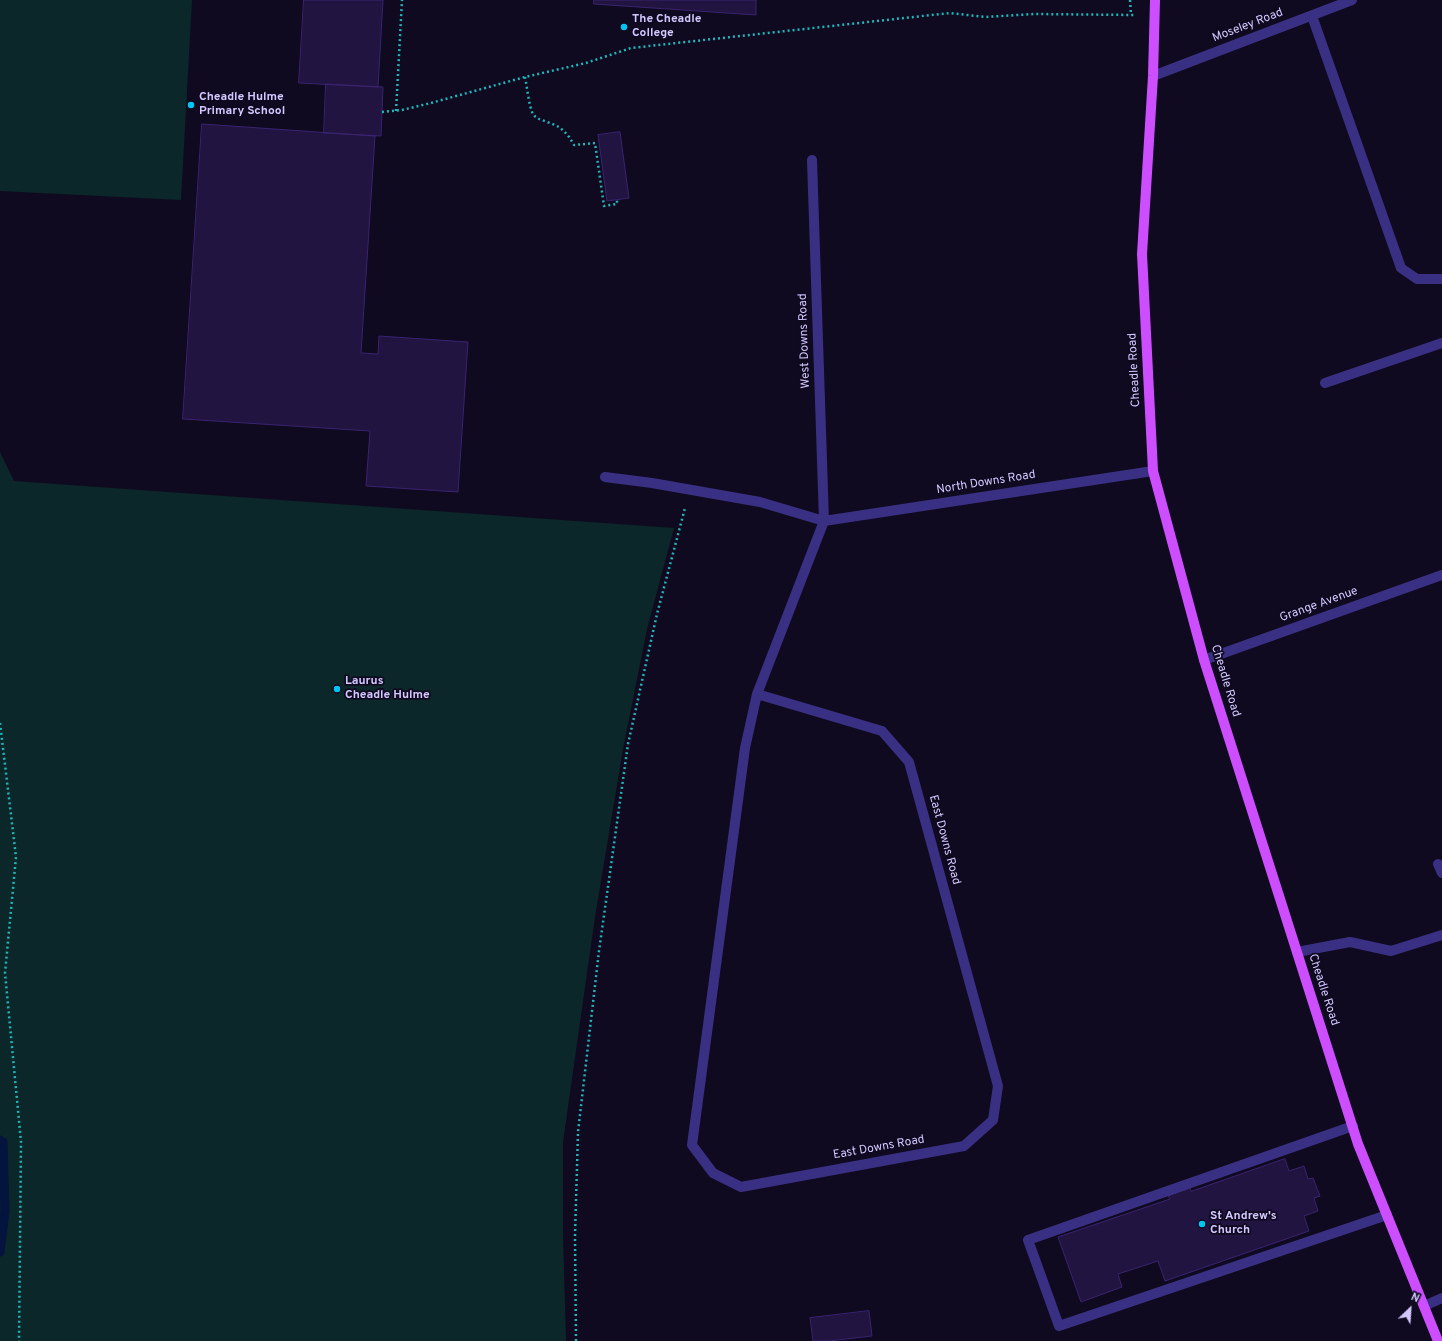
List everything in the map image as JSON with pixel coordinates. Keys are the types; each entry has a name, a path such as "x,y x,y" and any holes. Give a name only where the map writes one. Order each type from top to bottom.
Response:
{"main road":[{"name":"Cheadle Road","path":"1155,0 1153,76 1142,254 1152,471 1204,660 1358,1144 1438,1341"}],"street":[{"name":"Moseley Road","path":"1153,76 1352,0"},
{"path":"1312,16 1401,268 1417,279 1442,279"},
{"name":"West Downs Road","path":"812,160 824,521"},
{"path":"1325,383 1442,343"},
{"name":"North Downs Road","path":"824,521 1152,471"},
{"path":"605,477 652,483 760,502 824,521"},
{"name":"East Downs Road","path":"756,694 882,731 910,762 998,1086 993,1120 964,1146 741,1187 713,1173 692,1145 745,748 756,694 824,521"},
{"name":"Grange Avenue","path":"1204,660 1442,575"},
{"path":"1297,952 1350,942 1392,951 1442,935"},
{"path":"1353,1126 1028,1240 1059,1326 1387,1215"},
{"path":"1424,1306 1442,1298"}],"path":[{"path":"396,111 402,0"},
{"path":"1130,0 1130,14"},
{"path":"382,112 396,111 431,103 525,77 586,64 631,48 950,13 985,17 1034,14 1155,14"},
{"path":"525,77 532,113 537,119 547,121 559,128 568,136 574,145 595,143 604,206 617,204 617,199"},
{"path":"576,1341 575,1236 578,1132 599,951 628,744 657,614 691,490"},
{"path":"0,722 16,857 5,973 21,1142 19,1341"}],"green space":[{"path":"0,0 192,0 181,200 0,191"},
{"name":"Laurus Cheadle Hulme","path":"0,452 14,481 674,528 647,629 623,749 595,917 563,1142 563,1236 566,1341 0,1341"}],"building":[{"path":"304,0 383,0 378,87 299,83"},
{"path":"594,0 756,0 756,15 594,4"},
{"path":"326,84 383,87 381,136 324,133"},
{"path":"202,124 375,136 361,353 378,354 379,336 468,342 458,492 366,486 370,431 183,419"},
{"path":"620,132 629,198 607,201 598,135"},
{"name":"St Andrew's Church","path":"1285,1159 1289,1171 1304,1166 1308,1179 1313,1178 1320,1196 1314,1198 1318,1211 1304,1216 1309,1231 1165,1281 1158,1261 1118,1274 1122,1287 1081,1302 1058,1237 1170,1199 1168,1196 1190,1188 1191,1191"},
{"path":"869,1311 872,1336 829,1341 813,1341 810,1318"}],"waterway":[{"path":"0,1140 3,1142 5,1211 0,1252"}],"place":[{"name":"The Cheadle College","path":"624,27"},
{"name":"Cheadle Hulme Primary School","path":"191,105"},
{"name":"Laurus Cheadle Hulme","path":"337,689"},
{"name":"St Andrew's Church","path":"1202,1224"}]}
